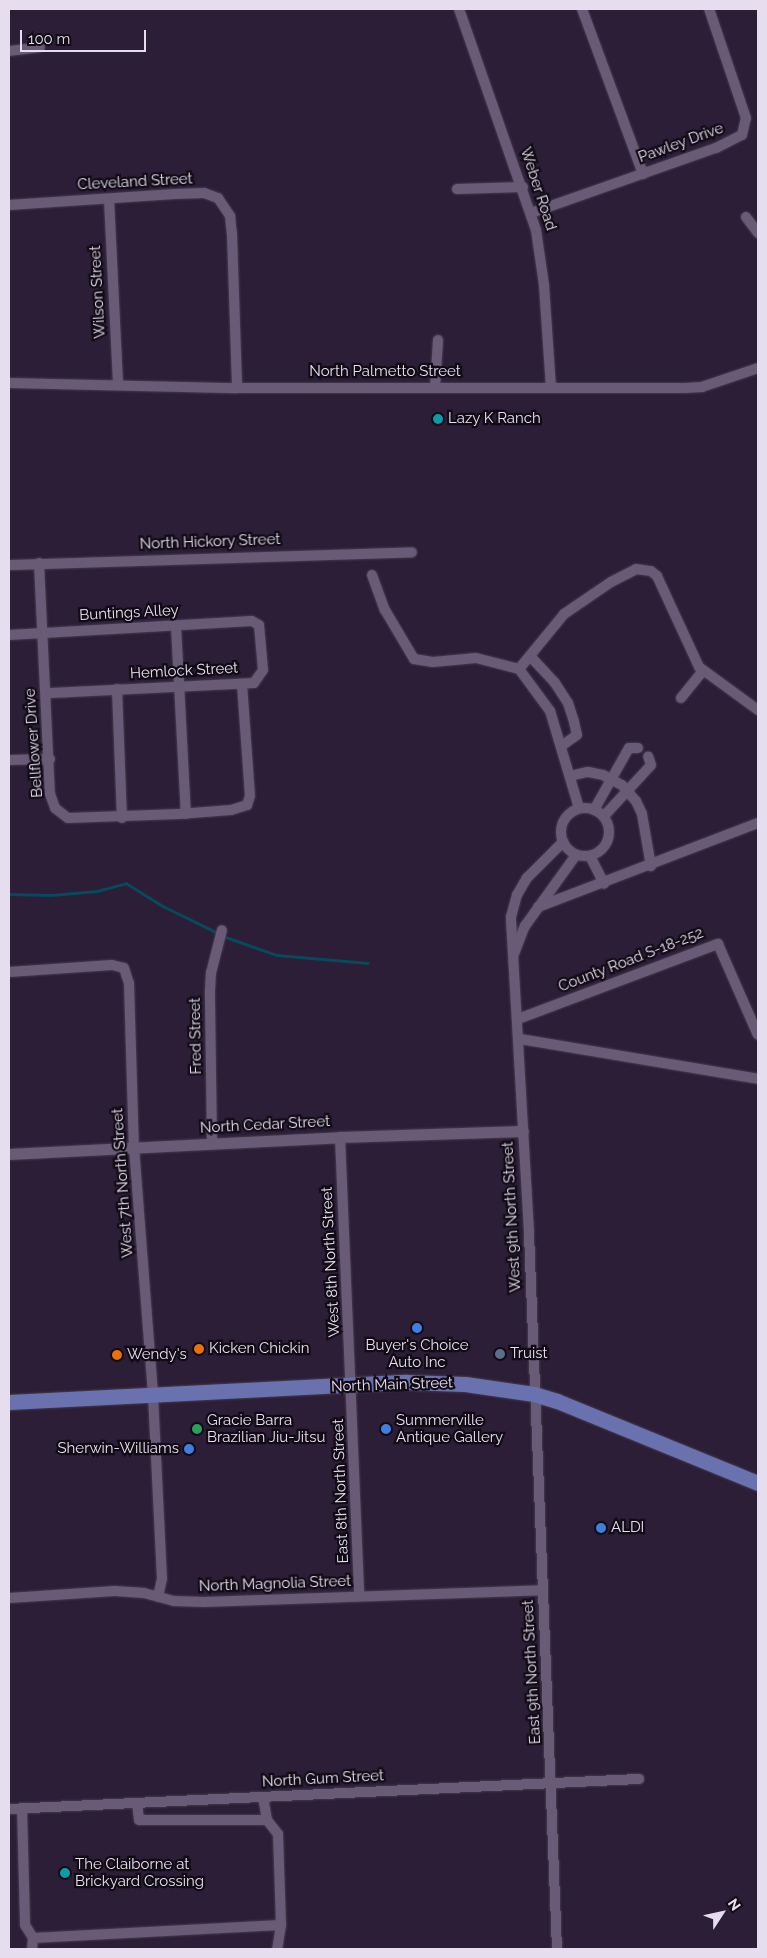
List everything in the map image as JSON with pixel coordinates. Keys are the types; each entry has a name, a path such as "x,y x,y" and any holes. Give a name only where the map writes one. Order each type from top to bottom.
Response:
{"main road":[{"name":"North Main Street","path":"9,1402 435,1382 534,1394 576,1408 758,1483"}],"street":[{"name":"Weber Road","path":"459,9 532,213 541,250 551,387"},
{"path":"582,9 643,174"},
{"name":"Pawley Drive","path":"532,213 731,142 745,131 741,101 709,9"},
{"path":"9,51 40,47"},
{"path":"457,189 523,187"},
{"name":"Cleveland Street","path":"9,205 204,193 224,203 230,216 232,234 237,388"},
{"name":"Wilson Street","path":"109,199 118,384"},
{"path":"746,217 758,233"},
{"path":"435,387 438,340"},
{"name":"North Palmetto Street","path":"9,383 237,388 702,387 758,368"},
{"name":"North Hickory Street","path":"9,565 412,552"},
{"name":"Bellflower Drive","path":"39,563 50,759 50,794 55,808 68,818 122,818 241,808 249,801 242,684"},
{"path":"520,670 564,614 610,582 644,568 657,576 703,671 758,710"},
{"path":"372,574 385,610 414,659 433,662 476,658 520,670 550,711 579,808"},
{"name":"Buntings Alley","path":"9,635 252,622"},
{"name":"Hemlock Street","path":"46,693 254,682 262,676 263,670 259,625 252,622"},
{"path":"176,626 186,814"},
{"path":"530,656 542,666 568,703 577,735 561,746"},
{"path":"681,698 703,671"},
{"path":"117,689 122,818"},
{"path":"594,810 629,748 638,748"},
{"path":"604,816 650,765 648,756"},
{"path":"9,760 50,759"},
{"path":"570,776 588,772 611,778 628,791 642,814 651,866"},
{"path":"579,808 594,810 604,816 610,831 608,839 599,852 590,856 576,855 563,842 563,821 579,808"},
{"path":"538,907 604,884 758,823"},
{"name":"West 9th North Street","path":"534,1394 520,1039 511,923 517,895 527,878 563,842"},
{"name":"West 9th North Street","path":"514,954 525,926 576,855"},
{"path":"590,856 604,884"},
{"path":"511,923 525,926"},
{"name":"Fred Street","path":"212,1143 210,991 211,973 222,930"},
{"name":"County Road S-18-252","path":"518,1019 718,944 758,1035"},
{"name":"West 7th North Street","path":"9,972 112,965 124,968 129,983 134,1148 153,1395 162,1579 158,1596"},
{"path":"520,1039 758,1079"},
{"name":"North Cedar Street","path":"9,1154 340,1137 523,1131"},
{"name":"West 8th North Street","path":"340,1137 352,1385"},
{"name":"East 8th North Street","path":"352,1385 359,1596"},
{"name":"East 9th North Street","path":"534,1394 552,1784 557,1949"},
{"name":"North Magnolia Street","path":"9,1598 114,1591 204,1602 543,1590"},
{"name":"North Gum Street","path":"9,1809 639,1779"},
{"path":"263,1797 267,1820 278,1834 281,1925 277,1949"},
{"path":"137,1803 138,1820 267,1820"},
{"path":"22,1808 25,1925 33,1938 32,1949"},
{"path":"33,1938 281,1925"}],"waterway":[{"path":"9,894 51,895 97,891 126,883 163,906 218,933"},
{"path":"223,936 277,955 368,963"}],"place":[{"name":"Lazy K Ranch","path":"438,419"},
{"name":"Buyer's Choice Auto Inc","path":"417,1328"},
{"name":"Kicken Chickin","path":"199,1349"},
{"name":"Truist","path":"500,1354"},
{"name":"Wendy's","path":"117,1355"},
{"name":"Gracie Barra Brazilian Jiu-Jitsu","path":"197,1429"},
{"name":"Summerville Antique Gallery","path":"386,1429"},
{"name":"Sherwin-Williams","path":"189,1449"},
{"name":"ALDI","path":"601,1528"},
{"name":"The Claiborne at Brickyard Crossing","path":"65,1873"}]}
